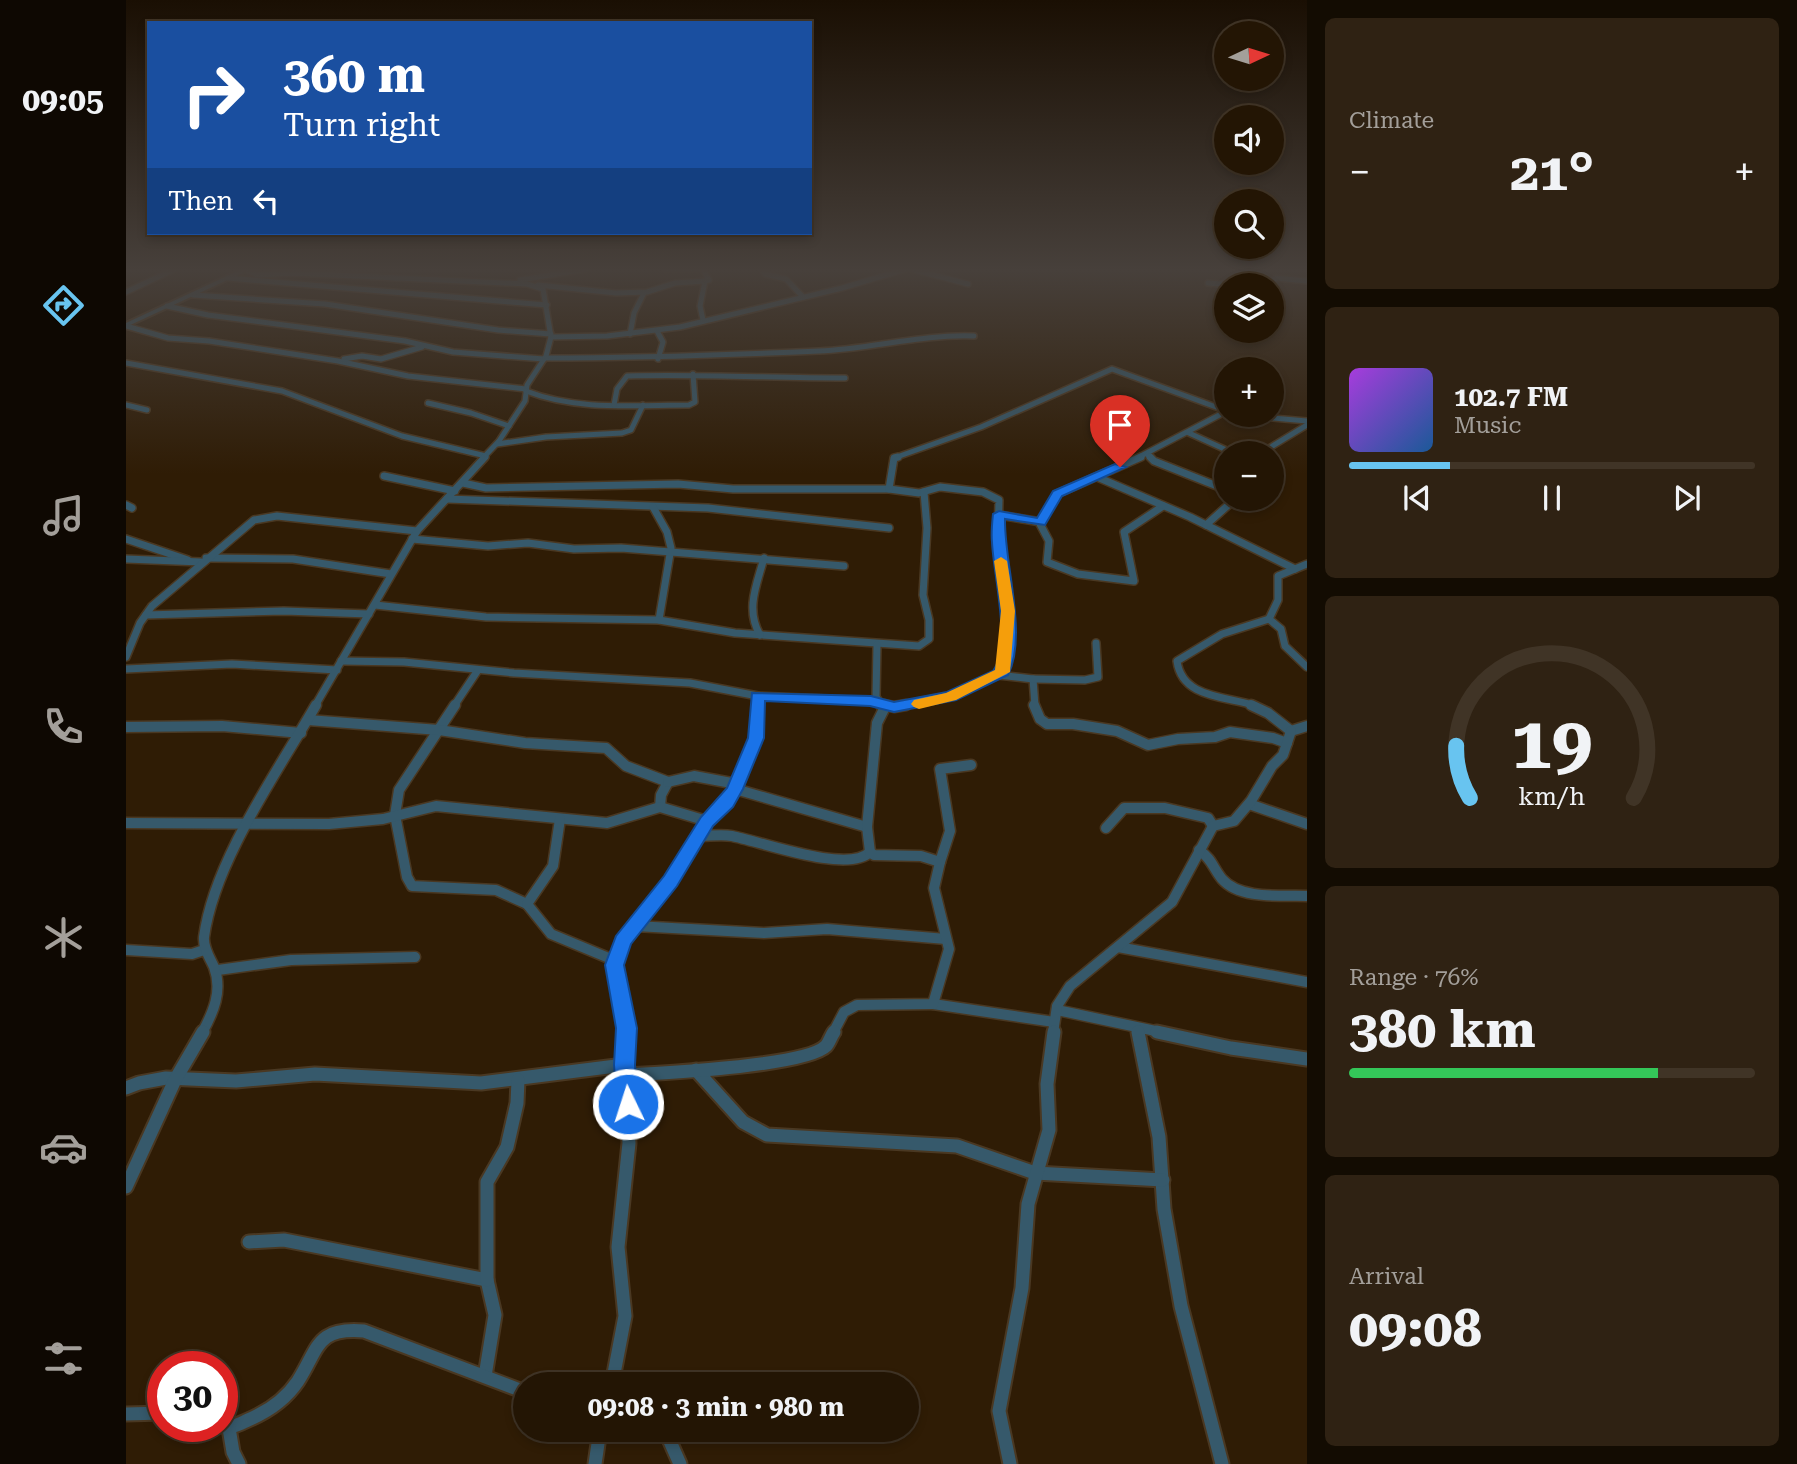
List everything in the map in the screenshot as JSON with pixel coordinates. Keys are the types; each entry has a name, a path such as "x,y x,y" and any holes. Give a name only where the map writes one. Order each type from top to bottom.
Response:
{"street":[{"path":"166,337 338,360 408,376 526,390 551,401 614,405 689,405 695,402 693,374"},
{"path":"369,337 453,352 545,358 657,359 818,352 863,348 921,337"},
{"path":"126,1187 176,1078 214,1007 218,990 218,970 204,950 204,938 218,884 247,824 414,535 497,444 525,401 526,390 545,358 551,337"},
{"path":"657,359 663,342 660,337"},
{"path":"361,364 431,347"},
{"path":"338,360 362,356 381,359"},
{"path":"126,363 168,373 261,385 306,398 380,429 440,448 486,456"},
{"path":"889,489 894,458 981,426 1112,369 1214,406"},
{"path":"614,405 617,389 627,376 693,374 752,378 845,378"},
{"path":"428,403 471,413 509,426"},
{"path":"126,405 147,410"},
{"path":"497,444 550,436 620,435 631,430 643,405"},
{"path":"1041,522 1057,494 1147,454 1214,419"},
{"path":"1284,420 1307,423"},
{"path":"1279,441 1307,423"},
{"path":"1189,433 1214,444"},
{"path":"1147,454 1154,461 1214,485"},
{"path":"384,476 455,491"},
{"path":"1097,477 1206,525 1295,569"},
{"path":"463,483 486,488 645,495"},
{"path":"341,661 404,662 478,670 690,684 758,696 821,697 894,707 951,696 1003,672 1008,611 998,542 999,500 983,492 940,488 923,492 764,487 733,489 678,484 645,495 447,499"},
{"path":"374,605 486,617 659,620 760,635 919,646 929,639 929,620 923,595 927,528 923,492"},
{"path":"645,495 653,507 657,521 668,533 672,554 663,583 659,620"},
{"path":"1041,522 1049,541 1047,562 1052,566 1078,574 1134,581 1124,533 1163,506"},
{"path":"653,507 708,508 888,528"},
{"path":"1206,525 1222,511"},
{"path":"999,514 1041,522"},
{"path":"127,653 146,615 181,580 254,520 264,517 488,546 528,543 574,549 621,548 844,566"},
{"path":"126,539 190,560"},
{"path":"760,635 751,618 754,592 764,558"},
{"path":"126,559 177,562 293,559 391,574"},
{"path":"177,562 181,566 181,580"},
{"path":"1291,731 1259,707 1203,692 1186,684 1176,667 1177,661 1222,634 1269,619 1278,600 1278,576 1307,564"},
{"path":"146,615 284,611 369,614"},
{"path":"1269,619 1280,629 1285,646 1307,667"},
{"path":"998,675 1033,679 1085,680 1098,677 1096,643"},
{"path":"870,852 867,827 877,723 884,709 876,696 877,645"},
{"path":"126,669 176,664 243,664 337,670"},
{"path":"478,670 398,790 395,816 404,866 412,886 484,888 527,904 551,934 616,961"},
{"path":"1033,679 1033,702 1040,719 1047,724 1073,724 1117,731 1148,745 1178,739 1215,737 1230,732 1273,738 1287,743"},
{"path":"614,1372 625,1316 618,1247 628,1143 626,1028 616,961 622,941 670,881 707,821 727,803 736,787 756,738 758,696"},
{"path":"308,720 439,730 525,743 606,748 626,766 668,782 694,776 867,827"},
{"path":"126,727 222,726 301,733"},
{"path":"1291,731 1307,726"},
{"path":"1010,1464 999,1411 1022,1288 1028,1204 1049,1130 1047,1084 1055,1016 1070,986 1172,902 1213,826 1234,821 1249,804 1272,766 1283,755 1291,731"},
{"path":"933,1004 949,949 934,888 950,831 940,769 971,765"},
{"path":"660,807 661,794 668,782"},
{"path":"1249,804 1307,824"},
{"path":"126,823 328,824 368,821 436,806 614,822 660,807 707,821"},
{"path":"1105,828 1124,808 1165,808 1208,818 1213,826"},
{"path":"527,904 553,866 560,819"},
{"path":"699,836 729,835 805,855 853,861 863,859 870,852"},
{"path":"1199,850 1214,859 1222,881 1235,890 1307,896"},
{"path":"870,852 874,855 920,856 940,862"},
{"path":"635,926 764,933 827,929 946,939"},
{"path":"1118,947 1307,982"},
{"path":"126,950 192,954 204,950"},
{"path":"218,970 252,962 291,958 415,957"},
{"path":"126,1088 135,1083 176,1078 237,1081 325,1074 457,1083 625,1070 696,1070 808,1056 826,1046 844,1012 857,1005 933,1004 1055,1016 1307,1059"},
{"path":"1138,1030 1158,1137 1164,1209 1181,1306 1222,1464"},
{"path":"696,1070 743,1122 767,1135 957,1146 1035,1173 1163,1181"},
{"path":"485,1376 495,1327 492,1289 487,1280 487,1182 507,1147 517,1103 518,1080"},
{"path":"249,1242 284,1240 487,1280"},
{"path":"238,1422 268,1412 297,1382 315,1346 341,1329 364,1331 513,1387"},
{"path":"126,1414 147,1413"},
{"path":"230,1442 239,1464"},
{"path":"595,1464 598,1442"},
{"path":"670,1442 680,1464"}],"slow traffic":[{"path":"919,704 951,696 1003,672 1008,611 1001,561"}],"route":[{"path":"628,1104 624,1065 626,1028 614,965 622,941 670,881 707,821 727,803 735,789 756,738 758,696 871,701 894,707 951,696 1003,672 1008,611 998,542 999,514 1041,522 1057,494 1120,467"}]}
